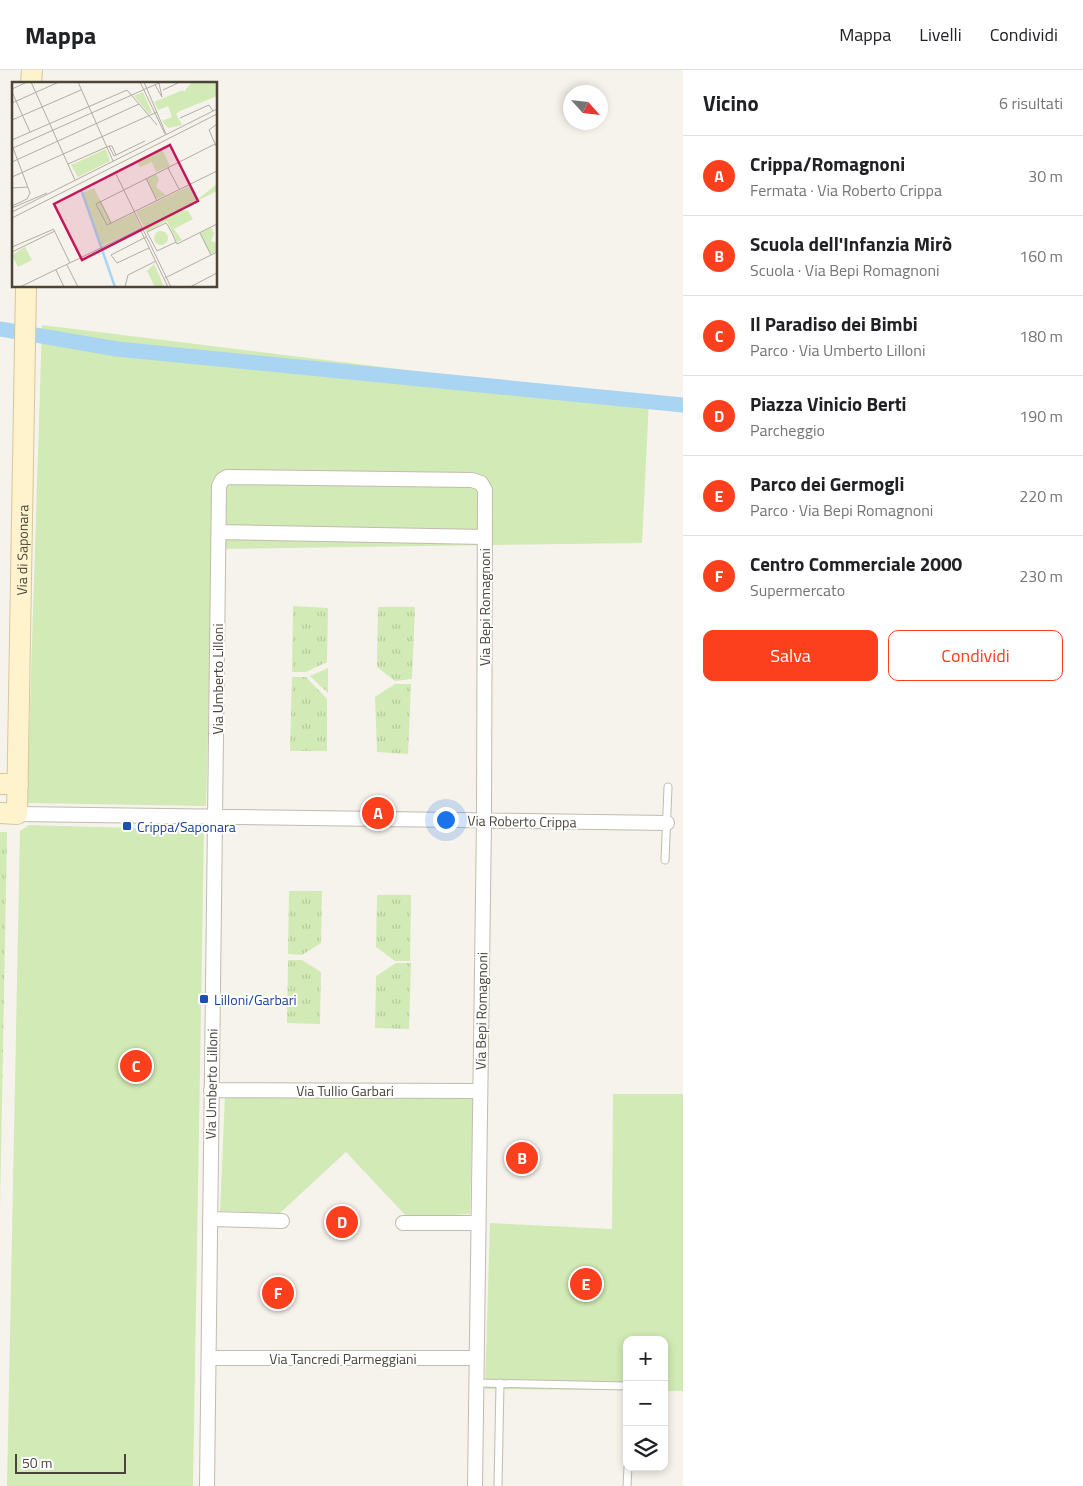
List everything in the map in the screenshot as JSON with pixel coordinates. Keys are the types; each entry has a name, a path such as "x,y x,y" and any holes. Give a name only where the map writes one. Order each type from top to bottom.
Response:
{"street":[{"name":"Via di Saponara","path":"8,814 26,365 26,288"},
{"name":"Via Umberto Lilloni","path":"206,1486 211,1219 219,486 222,480 227,477 472,480 481,483 485,490 485,537"},
{"path":"219,532 485,537"},
{"name":"Via Bepi Romagnoni","path":"476,1486 479,1091 484,821 485,537"},
{"name":"Via Roberto Crippa","path":"8,814 667,823"},
{"name":"Via Tullio Garbari","path":"211,1090 479,1091"},
{"path":"211,1219 282,1222"},
{"path":"403,1224 478,1223"},
{"name":"Via Tancredi Parmeggiani","path":"209,1358 477,1358"}],"lane":[{"path":"666,860 668,787"},
{"path":"477,1383 623,1386"},
{"path":"498,1486 500,1383"},
{"path":"627,1486 628,1471"}],"green space":[{"path":"42,325 649,400 642,543 213,549 206,806 27,803"},
{"path":"293,606 328,608 327,662 306,672 292,672"},
{"path":"378,607 415,607 412,679 395,681 377,667"},
{"path":"328,668 328,693 310,676"},
{"path":"292,677 306,677 327,699 327,751 290,751"},
{"path":"395,684 411,684 408,754 377,752 375,697"},
{"path":"29,825 204,830 193,1486 7,1486 20,831"},
{"path":"0,832 7,832 0,1210"},
{"path":"289,891 322,891 321,943 302,955 288,954"},
{"path":"377,895 411,895 410,961 395,961 376,947"},
{"path":"288,960 302,960 321,972 320,1024 287,1023"},
{"path":"396,963 411,963 409,1029 375,1028 376,976"},
{"path":"613,1094 683,1094 683,1391 668,1391 668,1336 623,1336 623,1390 485,1389 490,1223 612,1229"},
{"path":"225,1096 473,1097 470,1214 408,1218 346,1152 280,1213 220,1211"}],"waterway":[{"path":"0,329 117,349 683,405"}],"place":[{"name":"Crippa/Romagnoni","path":"378,813"},
{"name":"Crippa/Saponara","path":"127,826"},
{"name":"Lilloni/Garbari","path":"204,999"},
{"name":"Il Paradiso dei Bimbi","path":"136,1066"},
{"name":"Scuola dell'Infanzia Mirò","path":"522,1158"},
{"name":"Piazza Vinicio Berti","path":"342,1222"},
{"name":"Parco dei Germogli","path":"586,1284"},
{"name":"Centro Commerciale 2000","path":"278,1293"}]}
